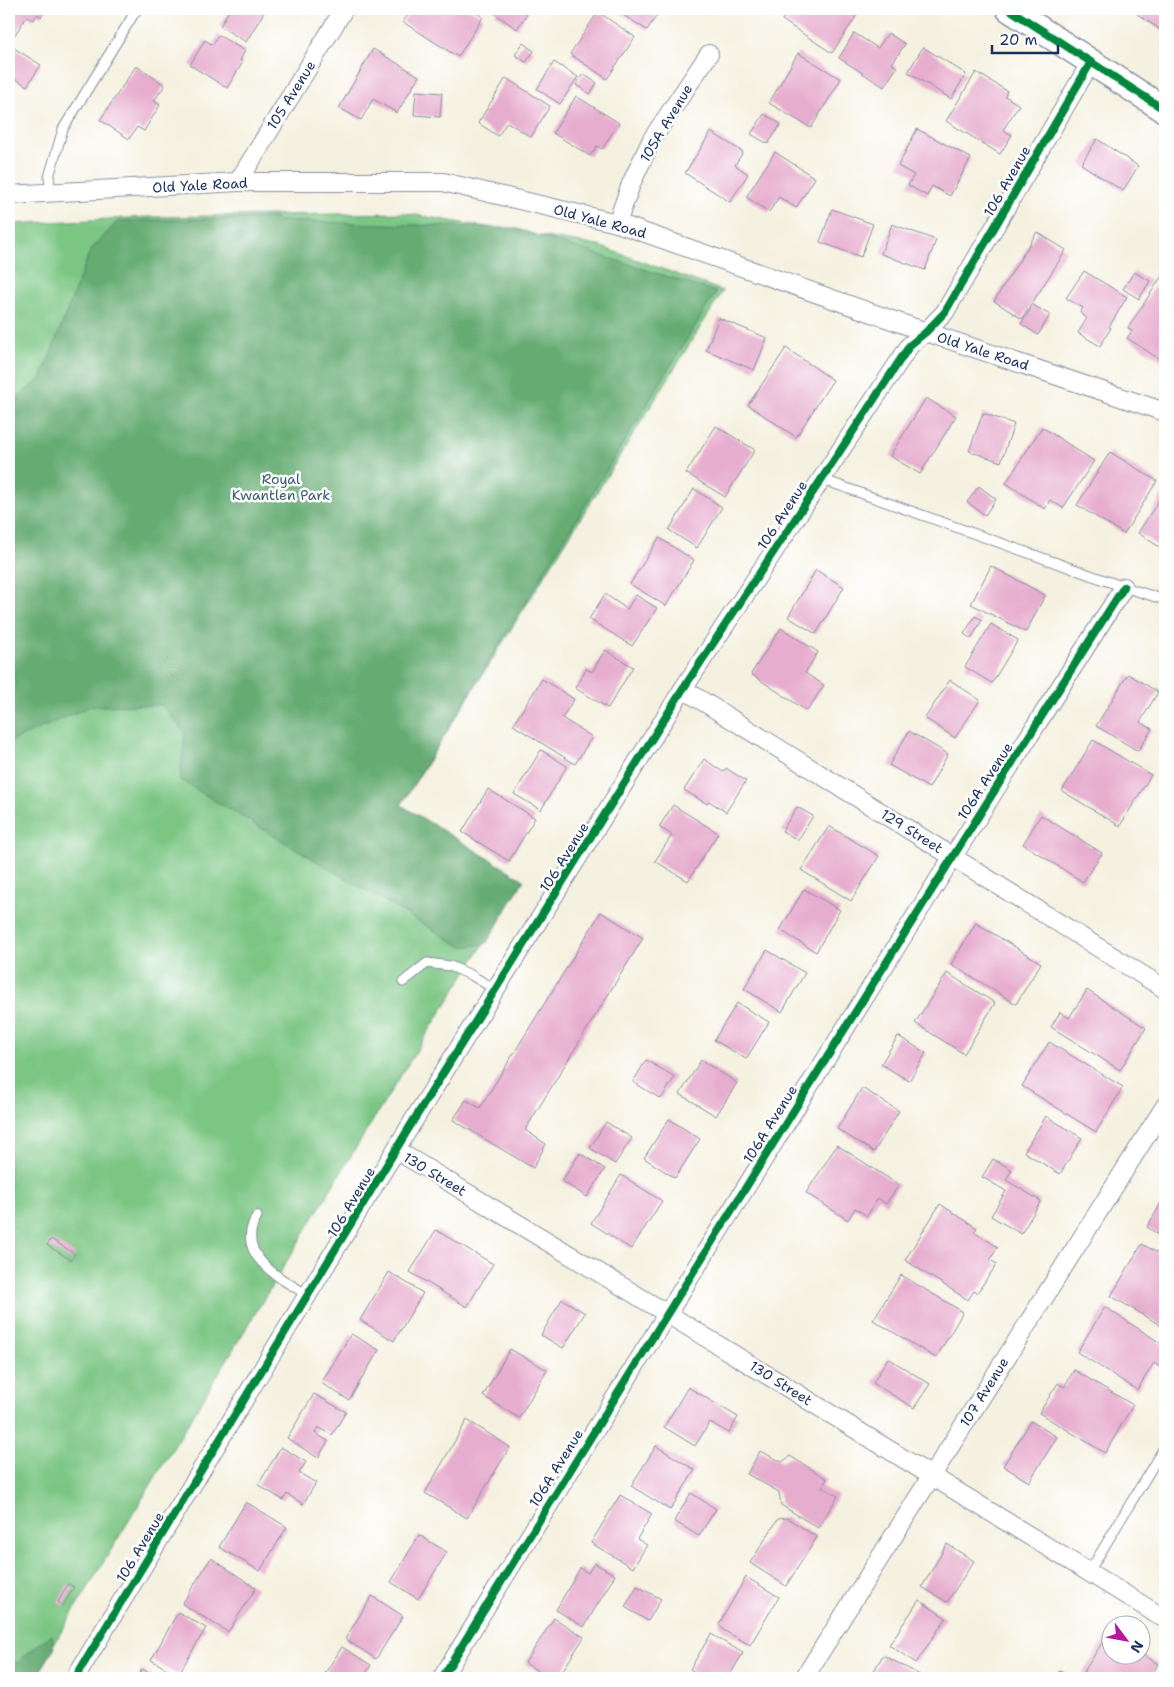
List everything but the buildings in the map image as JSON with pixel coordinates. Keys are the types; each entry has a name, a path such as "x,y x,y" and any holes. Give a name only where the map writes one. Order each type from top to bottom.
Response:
{"main road":[{"path":"1009,9 1165,110"}],"street":[{"name":"105 Avenue","path":"238,182 344,9"},
{"name":"105A Avenue","path":"617,222 631,184 652,139 709,54"},
{"name":"106 Avenue","path":"75,1678 396,1150 683,689 910,345 926,332 944,312 1091,62"},
{"name":"Old Yale Road","path":"9,195 238,182 443,182 617,222 926,332 1165,412"},
{"name":"106A Avenue","path":"442,1678 666,1313 952,856 1124,587"},
{"name":"129 Street","path":"683,689 1165,989"},
{"name":"107 Avenue","path":"804,1678 1165,1106"},
{"name":"130 Street","path":"396,1150 1165,1619"}],"lane":[{"path":"51,193 49,177 63,129 138,9"},
{"path":"821,479 1165,600"},
{"path":"404,982 427,963 450,966 471,975 496,990"},
{"path":"257,1216 252,1224 251,1241 258,1261 271,1273 308,1295"},
{"path":"1089,1572 1165,1446"}],"green space":[{"name":"Royal Kwantlen Park","path":"404,213 599,246 723,291 401,805 523,881 365,1133 33,1678 9,1678 9,224 148,217"},
{"path":"273,218 280,221 514,228 716,292 401,805 524,880 486,944 462,947 180,780 185,733 162,705 91,706 9,742 9,404 41,379 90,251 118,221"},
{"path":"52,1635 54,1649 36,1678 9,1678 9,1665 17,1663"}],"cycle path":[{"path":"1009,9 1165,110"},
{"path":"75,1678 412,1123 683,689 910,345 926,332 945,312 1091,62"},
{"path":"442,1678 781,1131 1124,587"}]}
